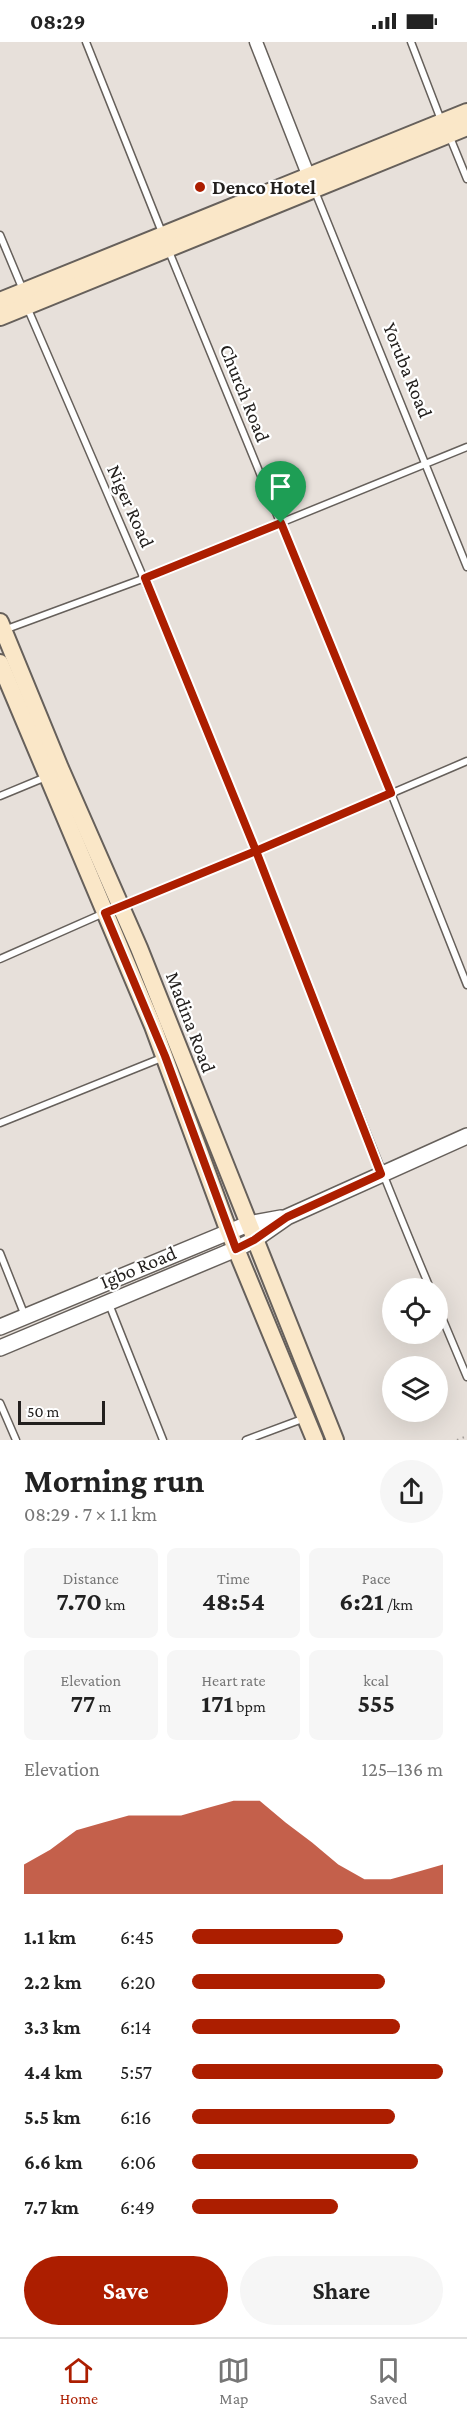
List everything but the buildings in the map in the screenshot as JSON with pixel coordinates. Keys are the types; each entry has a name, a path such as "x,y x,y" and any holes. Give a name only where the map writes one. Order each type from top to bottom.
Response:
{"main road":[{"path":"446,129 467,112"},
{"path":"0,317 25,299 446,129 467,127"},
{"path":"0,301 25,299"},
{"name":"Madina Road","path":"1,627 121,905 335,1440"},
{"name":"Madina Road","path":"0,663 165,1056 229,1232 315,1440"}],"street":[{"name":"Yoruba Road","path":"256,42 311,183"},
{"path":"105,913 121,905"},
{"name":"Igbo Road","path":"0,1348 236,1249 254,1240 287,1217 467,1136"},
{"name":"Igbo Road","path":"0,1327 248,1224 287,1217"}],"lane":[{"name":"Church Road","path":"86,42 467,985"},
{"path":"411,42 467,179"},
{"name":"Yoruba Road","path":"311,183 467,567"},
{"name":"Niger Road","path":"0,235 25,299 145,578 256,851 381,1174 426,1278"},
{"path":"1,627 145,578 467,447"},
{"path":"121,905 256,851 467,761"},
{"path":"0,796 48,776"},
{"path":"0,959 50,935 105,913"},
{"path":"0,1123 165,1056"},
{"path":"0,1253 25,1316"},
{"path":"108,1302 163,1440"},
{"path":"448,1332 467,1377"},
{"path":"0,1403 16,1440"},
{"path":"246,1440 306,1418"}],"path":[{"path":"457,1440 467,1436"}],"place":[{"name":"Denco Hotel","path":"200,187"}],"route":[{"path":"281,523 145,578 256,851 105,913 165,1056 236,1249 254,1240 287,1217 381,1174 256,851 391,793 281,523"}]}
